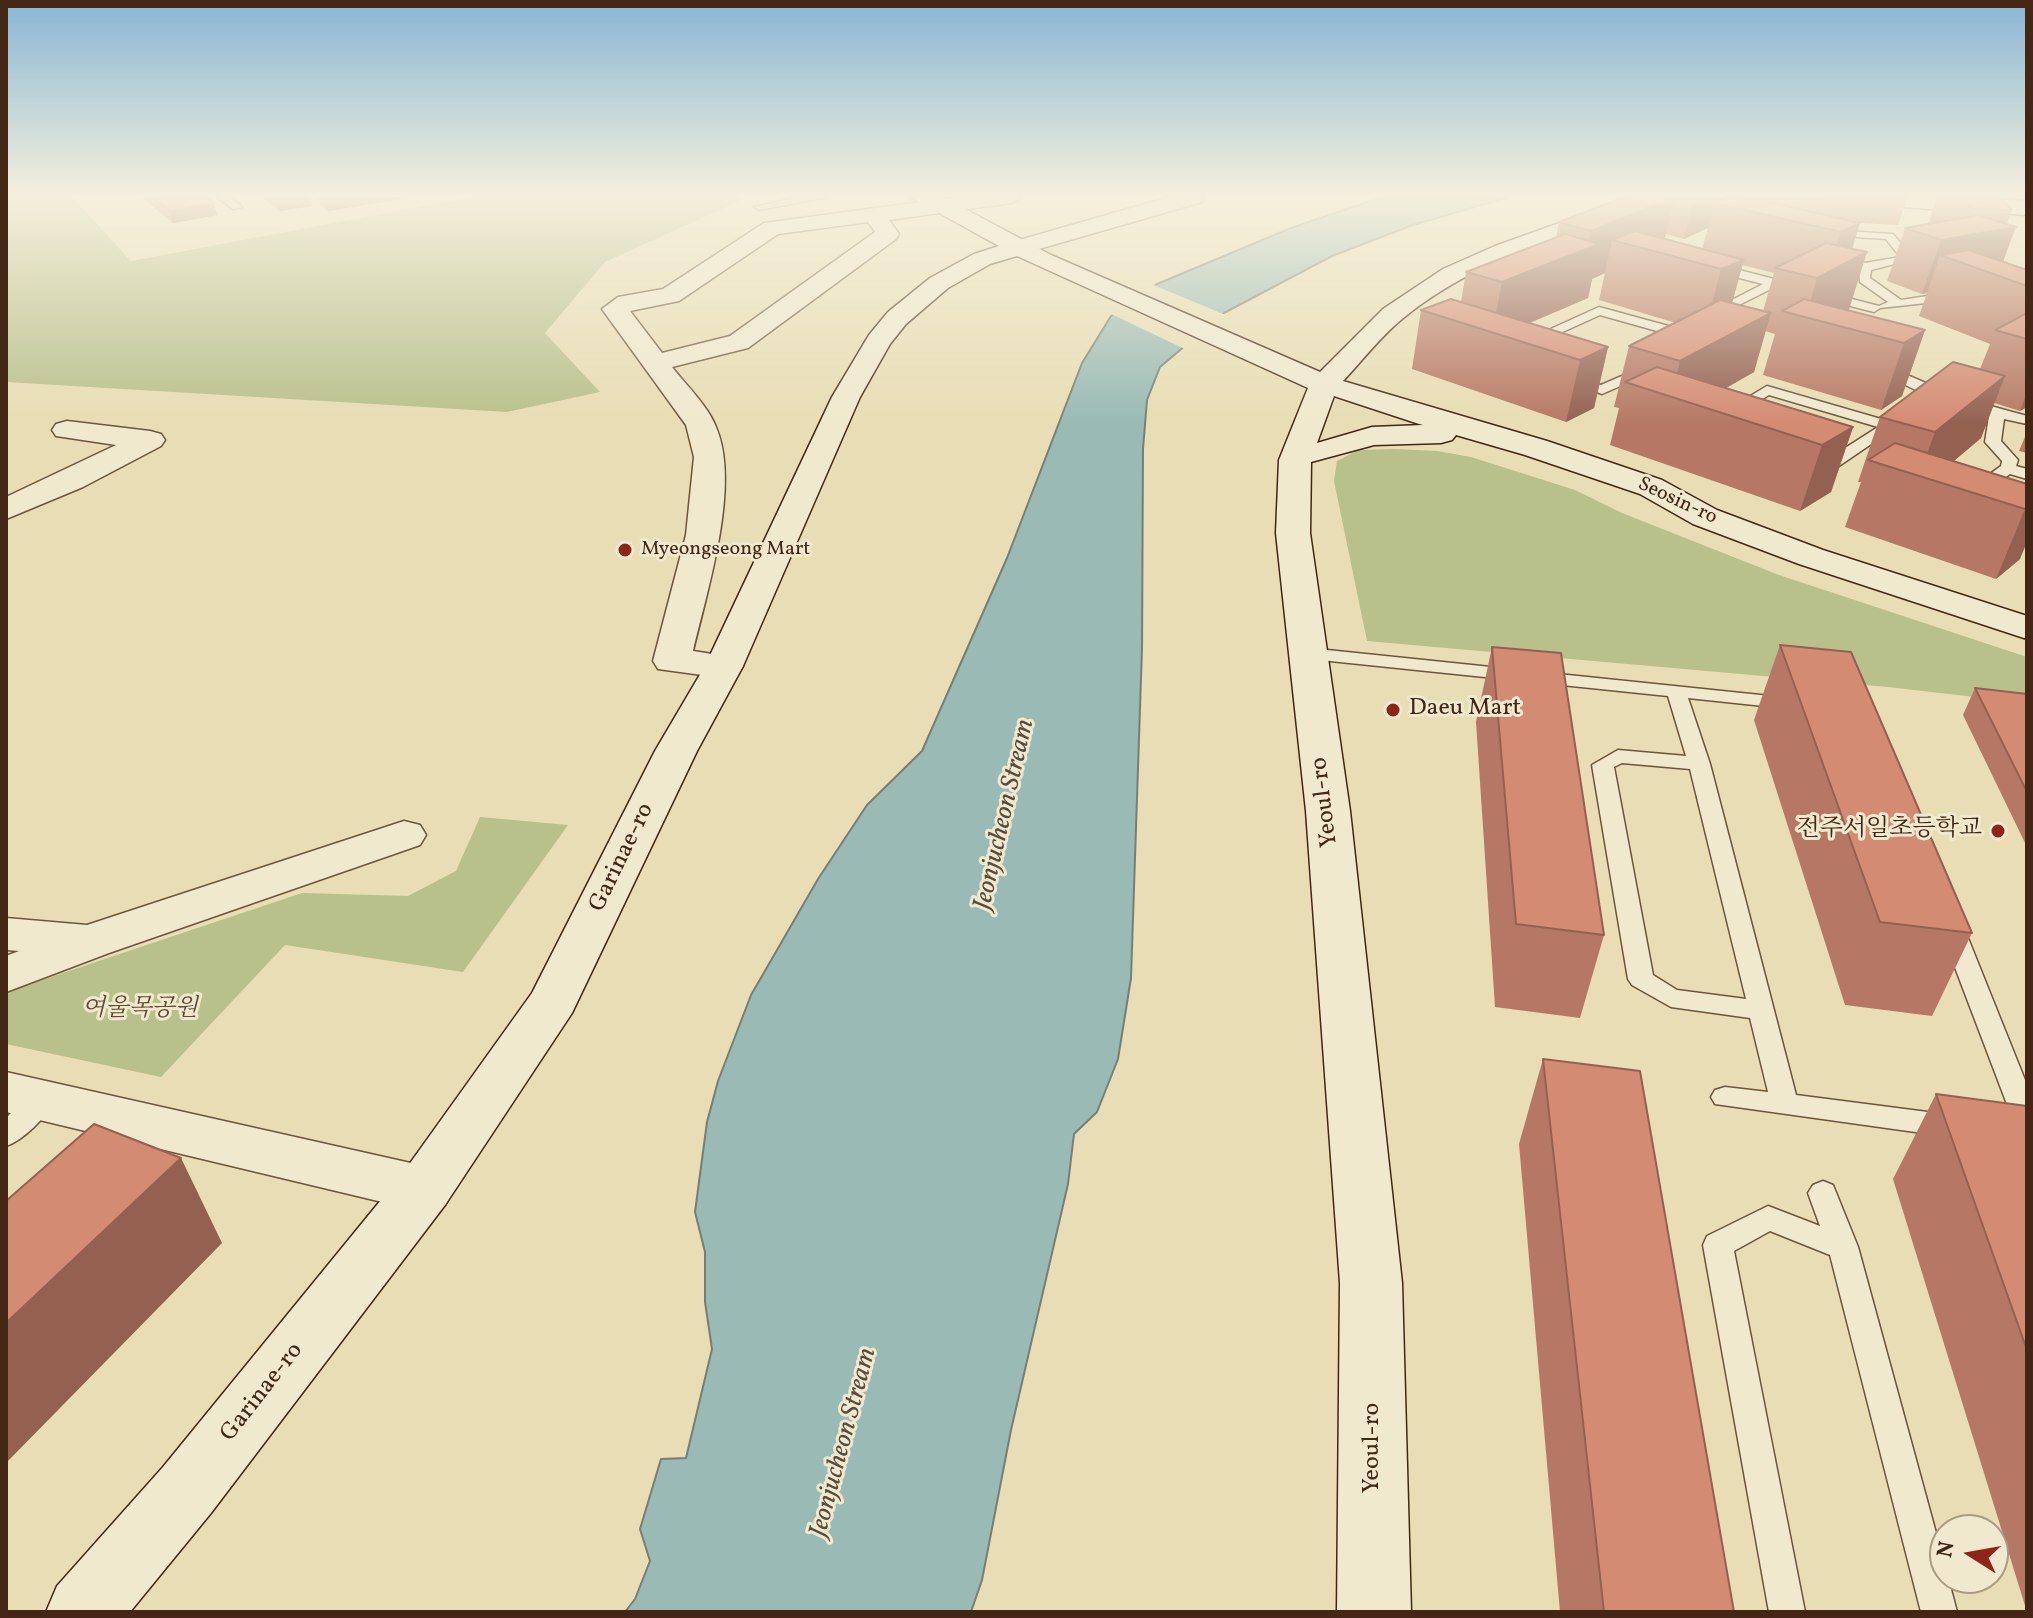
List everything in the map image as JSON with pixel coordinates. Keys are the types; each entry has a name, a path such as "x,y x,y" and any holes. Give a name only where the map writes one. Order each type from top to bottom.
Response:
{"street":[{"path":"705,273 670,296 627,302 615,309 701,425 710,457 703,535 672,661 724,666"},
{"path":"656,363 739,342 835,273"},
{"name":"Garinae-ro","path":"83,1612 187,1490 424,1189 554,1000 676,751 724,666 846,397 878,341 897,318 939,283 958,273"},
{"name":"Seosin-ro","path":"1072,273 1306,376 1651,487 1705,517 1811,557 2027,628"},
{"name":"Yeoul-ro","path":"1374,1612 1371,1283 1328,811 1293,533 1306,376 1456,273"},
{"path":"1298,452 1317,453 1362,437 1443,434 1455,426"},
{"path":"6,509 150,440 67,430"},
{"path":"6,975 92,941 404,835"},
{"path":"6,934 92,941"},
{"path":"18,1109 424,1189"}],"lane":[{"path":"1732,273 1869,312 1966,294"},
{"path":"1865,273 1864,279 1899,304"},
{"path":"1701,298 1729,306 1773,283"},
{"path":"1512,350 1599,311 1695,348"},
{"path":"1874,363 1931,403 2027,420"},
{"path":"1557,375 1602,390 1655,366"},
{"path":"1720,418 1767,390 1889,426"},
{"path":"1800,455 1830,465 1931,403"},
{"path":"1962,501 2008,468 2010,460 1993,442 1997,414"},
{"path":"2008,468 2027,474"},
{"path":"1308,654 1808,704"},
{"path":"1676,691 1699,764 1785,1104"},
{"path":"1699,764 1618,756 1603,765 1641,979 1671,998 1761,1010"},
{"path":"1941,901 2027,1120"},
{"path":"1725,1097 2027,1136"},
{"path":"1823,1193 1843,1247 1939,1612"},
{"path":"1787,1612 1718,1245 1768,1218 1843,1247"}],"green space":[{"path":"6,273 596,273 545,333 600,392 507,412 6,382"},
{"path":"1358,450 1437,451 1471,457 1575,490 1622,513 1779,575 2027,657 2027,703 1888,687 1367,641 1334,481 1337,461"},
{"name":"여울목공원","path":"480,817 568,825 463,972 285,945 161,1077 6,1044 6,992 302,893 408,896 456,871"}],"water":[{"name":"Jeonjucheon Stream","path":"1185,273 1301,273 1224,313 1160,367 1147,400 1143,449 1142,648 1131,978 1118,1059 1097,1112 1074,1134 1068,1184 1011,1430 982,1580 971,1612 625,1612 635,1599 650,1561 640,1529 661,1459 686,1458 712,1349 705,1302 705,1252 695,1212 707,1122 718,1081 751,995 818,879 867,805 922,751 1007,558 1082,363 1111,316 1157,284"}],"pier":[{"path":"1151,284 1228,316 1187,350 1109,313"}],"building":[{"path":"1468,273 1526,273 1502,282"},
{"path":"1794,273 1828,273 1817,278"},
{"path":"1989,273 2027,273 2027,286"},
{"path":"1451,299 1608,347 1580,360 1421,310"},
{"path":"1804,299 1925,330 1904,343 1782,311"},
{"path":"1720,300 1771,313 1680,361 1629,346"},
{"path":"2027,313 2027,339 1995,330"},
{"path":"1953,362 2005,376 1935,432 1880,417"},
{"path":"1657,367 1853,427 1822,445 1625,382"},
{"path":"1895,443 2027,484 2027,508 1868,460"},
{"path":"1780,645 1851,652 1972,933 1880,922"},
{"path":"1492,647 1561,653 1604,935 1516,924"},
{"path":"1975,688 2027,694 2027,792"},
{"path":"1543,1059 1640,1071 1734,1612 1604,1612"},
{"path":"1936,1094 2027,1106 2027,1350"},
{"path":"94,1124 181,1158 6,1323 6,1201"}],"place":[{"name":"Myeongseong Mart","path":"625,550"},
{"name":"Daeu Mart","path":"1393,710"},
{"name":"전주서일초등학교","path":"1998,831"}]}
